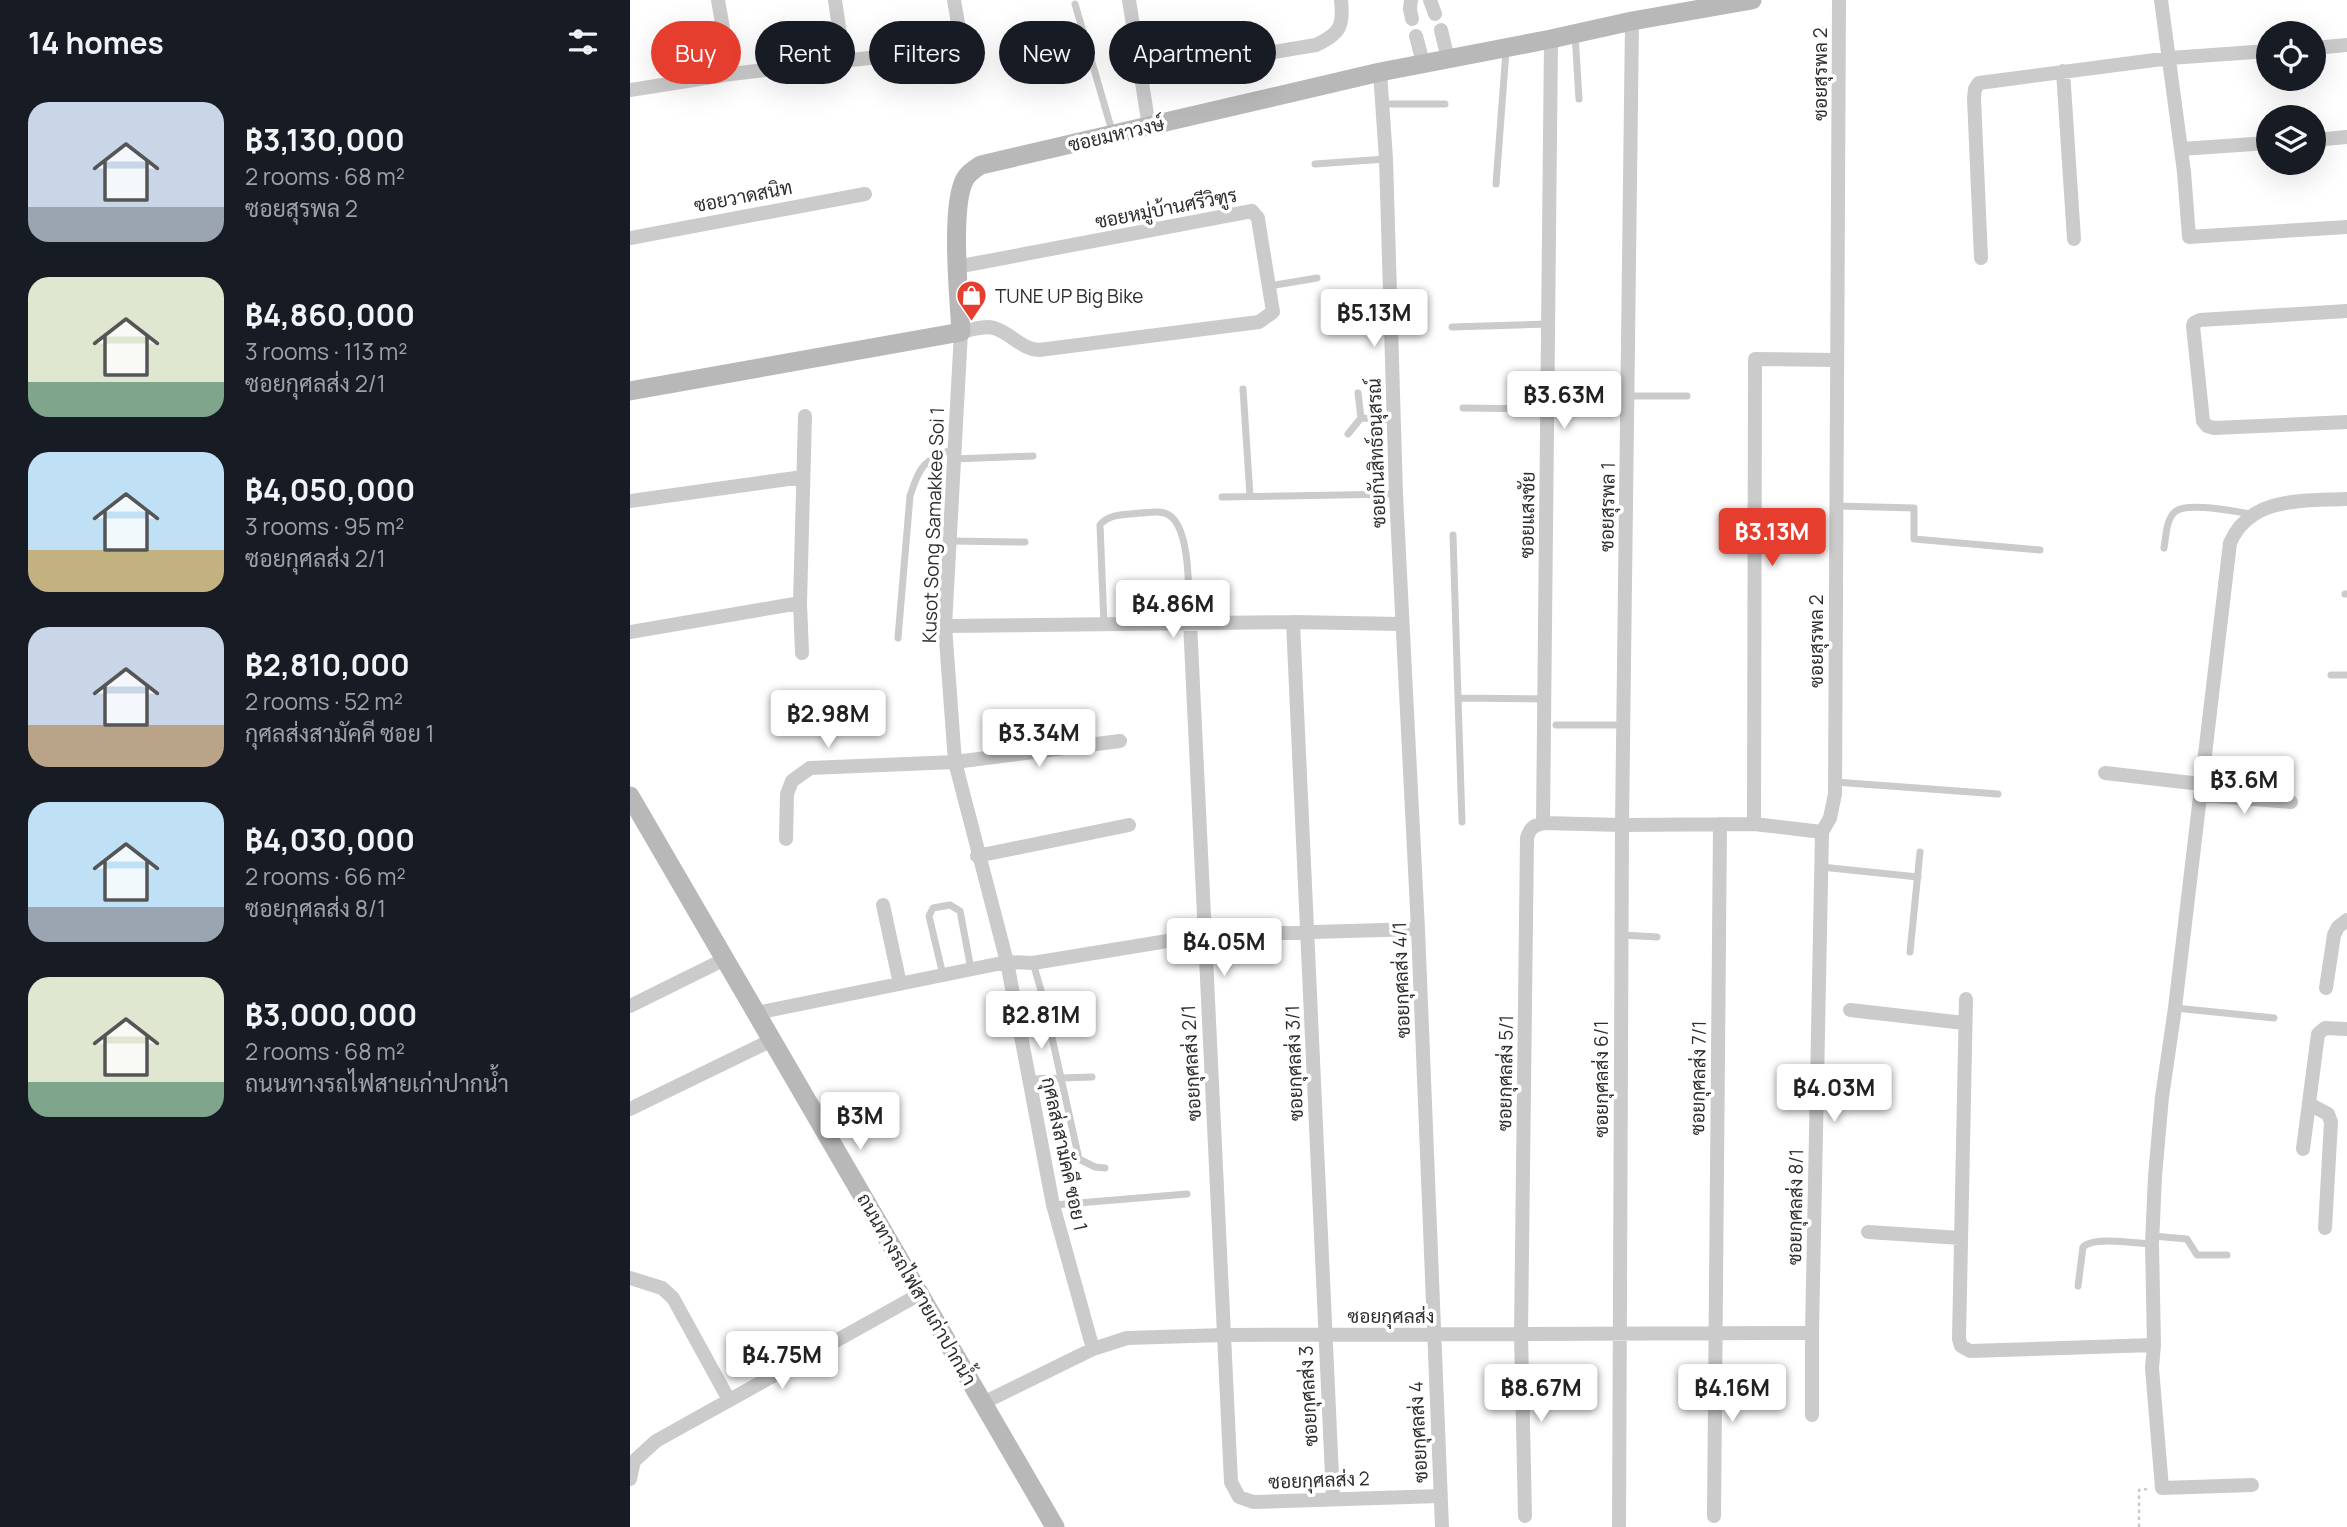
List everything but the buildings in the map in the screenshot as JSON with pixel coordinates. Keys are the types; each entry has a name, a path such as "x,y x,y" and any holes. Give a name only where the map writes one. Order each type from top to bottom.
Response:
{"street":[{"path":"718,0 722,21"},
{"path":"835,0 838,21"},
{"path":"855,61 958,47 960,35 954,0"},
{"path":"1129,0 1149,127"},
{"path":"1276,52 1316,45 1330,38 1339,30 1343,16 1341,0"},
{"path":"1411,0 1412,19"},
{"name":"ซอยมหาวงษ์","path":"961,332 956,267 960,192 967,176 981,165 1380,72 1632,21 1672,6 1752,0"},
{"name":"ซอยสุรพล 2","path":"1822,832 1833,806 1835,782 1839,0"},
{"path":"2161,0 2181,149 2189,237 2347,227"},
{"name":"ซอยสุรพล 1","path":"1622,825 1632,21"},
{"path":"1441,30 1448,60"},
{"path":"1416,36 1423,63"},
{"name":"ซอยแสงชัย","path":"1543,823 1551,39"},
{"path":"2326,47 2347,45"},
{"path":"1981,258 1975,89 1979,83 2170,58 2256,52"},
{"path":"2063,71 2074,239"},
{"name":"ซอยกันสิทธ์อนุสรณ์","path":"1380,72 1387,159 1401,624"},
{"path":"630,90 668,84"},
{"path":"2326,138 2347,137"},
{"path":"2181,149 2256,144"},
{"name":"ซอยวาดสนิท","path":"630,238 865,194"},
{"name":"ซอยหมู่บ้านศรีวิฑูร","path":"956,267 1252,211 1259,225 1273,312 1259,322 1039,350 1029,349 993,328 961,332"},
{"path":"2347,311 2200,320 2193,326 2203,421 2207,426 2214,428 2347,422"},
{"path":"630,391 961,332"},
{"name":"Kusot Song Samakkee Soi 1","path":"955,762 945,626 961,332"},
{"path":"1754,824 1755,359 1838,360"},
{"path":"802,653 800,603 804,416"},
{"path":"630,501 803,477"},
{"path":"2252,1485 2162,1488 2152,1368 2152,1240 2162,1097 2230,543 2235,530 2262,508 2291,502 2347,499"},
{"path":"630,632 800,603"},
{"path":"945,626 1190,622 1401,624"},
{"name":"ซอยกุศลส่ง 2/1","path":"1190,622 1224,1335"},
{"name":"ซอยกุศลส่ง 3/1","path":"1293,622 1325,1334"},
{"name":"ซอยกุศลส่ง 4/1","path":"1401,624 1418,929 1433,1336"},
{"path":"786,839 787,794 792,781 810,768 955,762 1120,741"},
{"name":"กุศลส่งสามัคคี ซอย 1","path":"955,762 977,856 1007,962 1053,1205 1093,1349"},
{"path":"2105,773 2291,802"},
{"name":"ถนนทางรถไฟสายเก่าปากน้ำ","path":"630,796 1055,1527"},
{"path":"1543,823 1754,824 1822,832"},
{"name":"ซอยกุศลส่ง 5/1","path":"1525,1516 1521,1334 1527,838 1534,825 1543,823"},
{"name":"ซอยกุศลส่ง 7/1","path":"1714,1516 1720,824"},
{"path":"977,856 1129,825"},
{"name":"ซอยกุศลส่ง 6/1","path":"1619,1527 1622,825"},
{"name":"ซอยกุศลส่ง 8/1","path":"1812,1415 1822,832"},
{"path":"883,905 900,984"},
{"path":"2326,988 2334,935 2338,927 2347,920"},
{"path":"756,1013 1007,962 1033,963 1204,935 1418,929"},
{"path":"630,1006 724,959"},
{"path":"1966,999 1959,1339 1964,1350 1970,1352 2154,1345"},
{"path":"1850,1010 1964,1023"},
{"path":"2303,1149 2318,1034 2325,1028 2347,1029"},
{"path":"630,1109 772,1040"},
{"path":"2309,1104 2328,1114 2331,1122 2325,1228"},
{"path":"1868,1232 1961,1238"},
{"path":"630,1278 662,1288 673,1298 729,1401"},
{"path":"630,1479 634,1461 656,1441 920,1294"},
{"name":"ซอยกุศลส่ง","path":"983,1403 1093,1349 1127,1338 1325,1334 1433,1336 1812,1333"},
{"name":"ซอยกุศลส่ง 3","path":"1325,1334 1333,1498"},
{"name":"ซอยกุศลส่ง 2","path":"1224,1335 1231,1482 1239,1497 1253,1502 1440,1496"},
{"name":"ซอยกุศลส่ง 4","path":"1433,1336 1442,1527"}],"lane":[{"path":"1075,4 1113,135"},
{"path":"1575,34 1578,99"},
{"path":"1496,184 1507,47"},
{"path":"1382,104 1445,104"},
{"path":"1315,164 1387,159"},
{"path":"1269,286 1317,278"},
{"path":"1452,327 1548,324"},
{"path":"1243,389 1250,496"},
{"path":"1348,434 1361,418 1358,393"},
{"path":"1627,396 1687,396"},
{"path":"1463,408 1547,409"},
{"path":"1361,418 1394,420"},
{"path":"898,638 910,496 917,474 926,462 954,454 1033,456"},
{"path":"1222,497 1396,494"},
{"path":"1837,506 1914,508 1914,539 2040,550"},
{"path":"2164,548 2169,520 2182,509 2254,514"},
{"path":"1104,624 1100,525 1109,517 1156,512 1168,514 1181,530 1190,622"},
{"path":"1453,535 1461,822"},
{"path":"949,541 1025,542"},
{"path":"2331,675 2347,675"},
{"path":"1458,698 1544,699"},
{"path":"1556,725 1623,725"},
{"path":"1835,782 1998,794"},
{"path":"1910,952 1920,852"},
{"path":"1821,867 1918,877"},
{"path":"943,975 929,916 933,908 950,905 960,911 971,969"},
{"path":"1621,935 1657,937"},
{"path":"1033,963 1079,1158 1095,1167 1105,1168"},
{"path":"2175,1008 2274,1018"},
{"path":"1029,1079 1093,1077"},
{"path":"1053,1205 1187,1194"},
{"path":"2078,1286 2085,1243 2187,1239 2197,1255 2227,1255"}],"path":[{"path":"2139,1527 2139,1490 2162,1488"}],"place":[{"name":"TUNE UP Big Bike","path":"972,323"}]}
